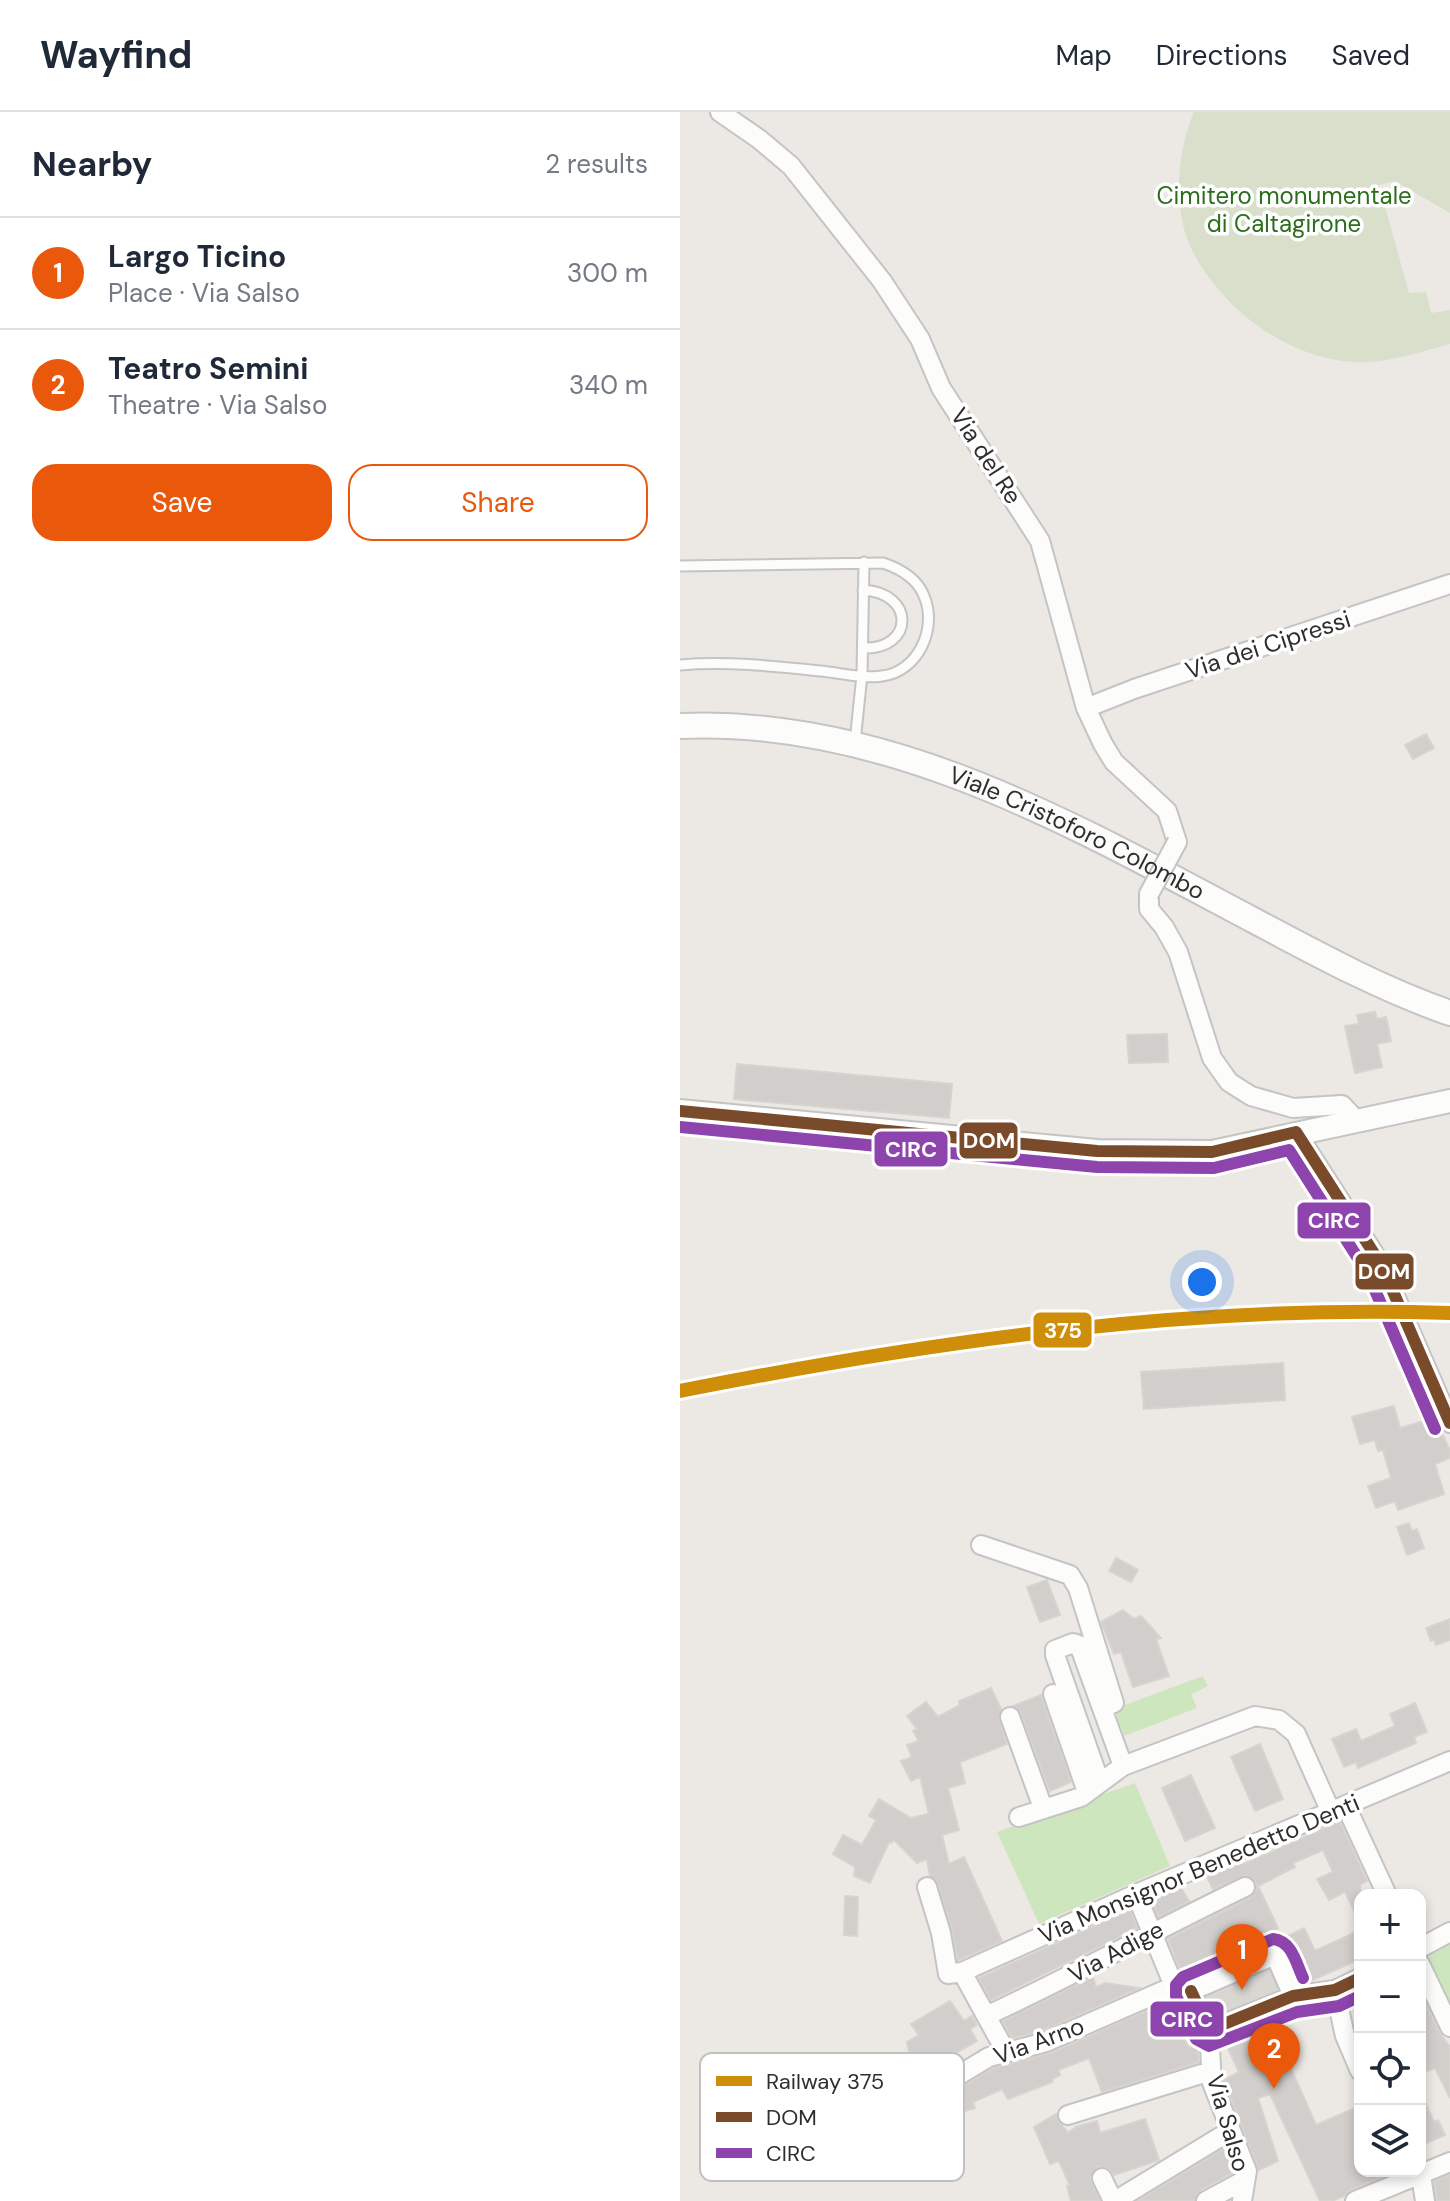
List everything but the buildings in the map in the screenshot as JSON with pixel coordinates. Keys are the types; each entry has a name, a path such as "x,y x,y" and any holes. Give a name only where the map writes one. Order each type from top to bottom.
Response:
{"main road":[{"name":"Viale Cristoforo Colombo","path":"680,726 781,728 855,744 937,769 1007,796 1099,839 1343,968 1450,1013"}],"street":[{"name":"Via del Re","path":"720,112 791,166 882,281 920,339 941,388 1040,541 1086,708 1114,762 1167,811 1177,842 1149,894 1149,909 1178,952 1212,1058 1229,1082 1251,1096 1293,1108 1342,1105 1356,1120"},
{"name":"Via dei Cipressi","path":"1086,708 1134,689 1450,584"},
{"path":"680,1111 1097,1151 1212,1152 1450,1101"},
{"path":"1296,1132 1382,1266 1450,1423"},
{"path":"981,1545 1070,1575 1078,1588 1114,1703 1102,1708"},
{"path":"1094,1787 1055,1650 1073,1643 1079,1645 1123,1766"},
{"path":"1053,1694 1094,1787"},
{"path":"1019,1817 1081,1797 1123,1766 1255,1716 1267,1717 1279,1720 1296,1734 1384,1889"},
{"path":"1010,1717 1043,1808"},
{"name":"Via Monsignor Benedetto Denti","path":"955,1973 1450,1761"},
{"path":"927,1887 955,1973 986,2016 1006,2052"},
{"name":"Via Adige","path":"986,2016 1080,1972 1152,1932 1245,1887"},
{"path":"1136,1894 1152,1932 1210,2038 1302,1994 1335,1990 1354,1981"},
{"path":"1426,1945 1450,1932"},
{"name":"Via Arno","path":"964,2075 989,2057 1046,2042 1275,1955 1302,1994"},
{"path":"1426,1977 1450,2027"},
{"path":"1335,1990 1345,2036 1354,2057"},
{"name":"Via Salso","path":"1210,2038 1212,2083 1247,2171 1242,2201"},
{"path":"1068,2115 1211,2071"},
{"path":"1102,2178 1114,2201 1230,2131"},
{"path":"1426,2170 1450,2162"},
{"path":"1355,2201 1387,2195 1409,2177"},
{"path":"1412,2177 1425,2201"},
{"path":"1206,2201 1245,2180"}],"lane":[{"path":"855,744 862,675 864,562"},
{"path":"680,566 883,563 894,566 913,579 926,599 929,621 924,643 911,662 881,677 714,662 680,665"},
{"path":"863,590 883,592 891,597 901,613 899,631 888,644 863,648"}],"green space":[{"name":"Cimitero monumentale di Caltagirone","path":"1194,112 1450,112 1450,213 1395,181 1379,185 1409,293 1426,292 1431,313 1450,310 1450,344 1378,361 1330,359 1283,342 1241,312 1207,275 1194,254 1182,221 1180,164"},
{"path":"1203,1676 1208,1686 1191,1694 1197,1708 1124,1736 1114,1709"},
{"path":"1135,1783 1170,1866 1039,1924 997,1832"},
{"path":"1450,1942 1450,2012 1428,1956 1430,1951"}],"shaded area":[{"path":"1284,1934 1309,1983 1313,2003 1210,2045 1197,2045 1172,1995 1174,1986 1183,1979"}],"rail line":[{"name":"375","path":"680,1391 870,1356 1063,1330 1257,1314 1450,1313"}],"transit line":[{"name":"DOM","path":"680,1111 1097,1151 1212,1152 1296,1132"},
{"name":"CIRC","path":"680,1127 1097,1167 1214,1168 1289,1150 1368,1274 1435,1429"},
{"name":"DOM","path":"1296,1132 1382,1266 1450,1423"},
{"name":"CIRC","path":"1303,1978 1289,1948 1273,1939 1183,1977 1176,1985 1176,1996 1196,2039 1209,2046 1297,2012 1339,2006 1354,1999"},
{"name":"DOM","path":"1191,1991 1209,2030 1293,1996 1335,1990 1354,1981"}],"place":[{"name":"Largo Ticino","path":"1242,1990"},
{"name":"Teatro Semini","path":"1274,2089"}]}
